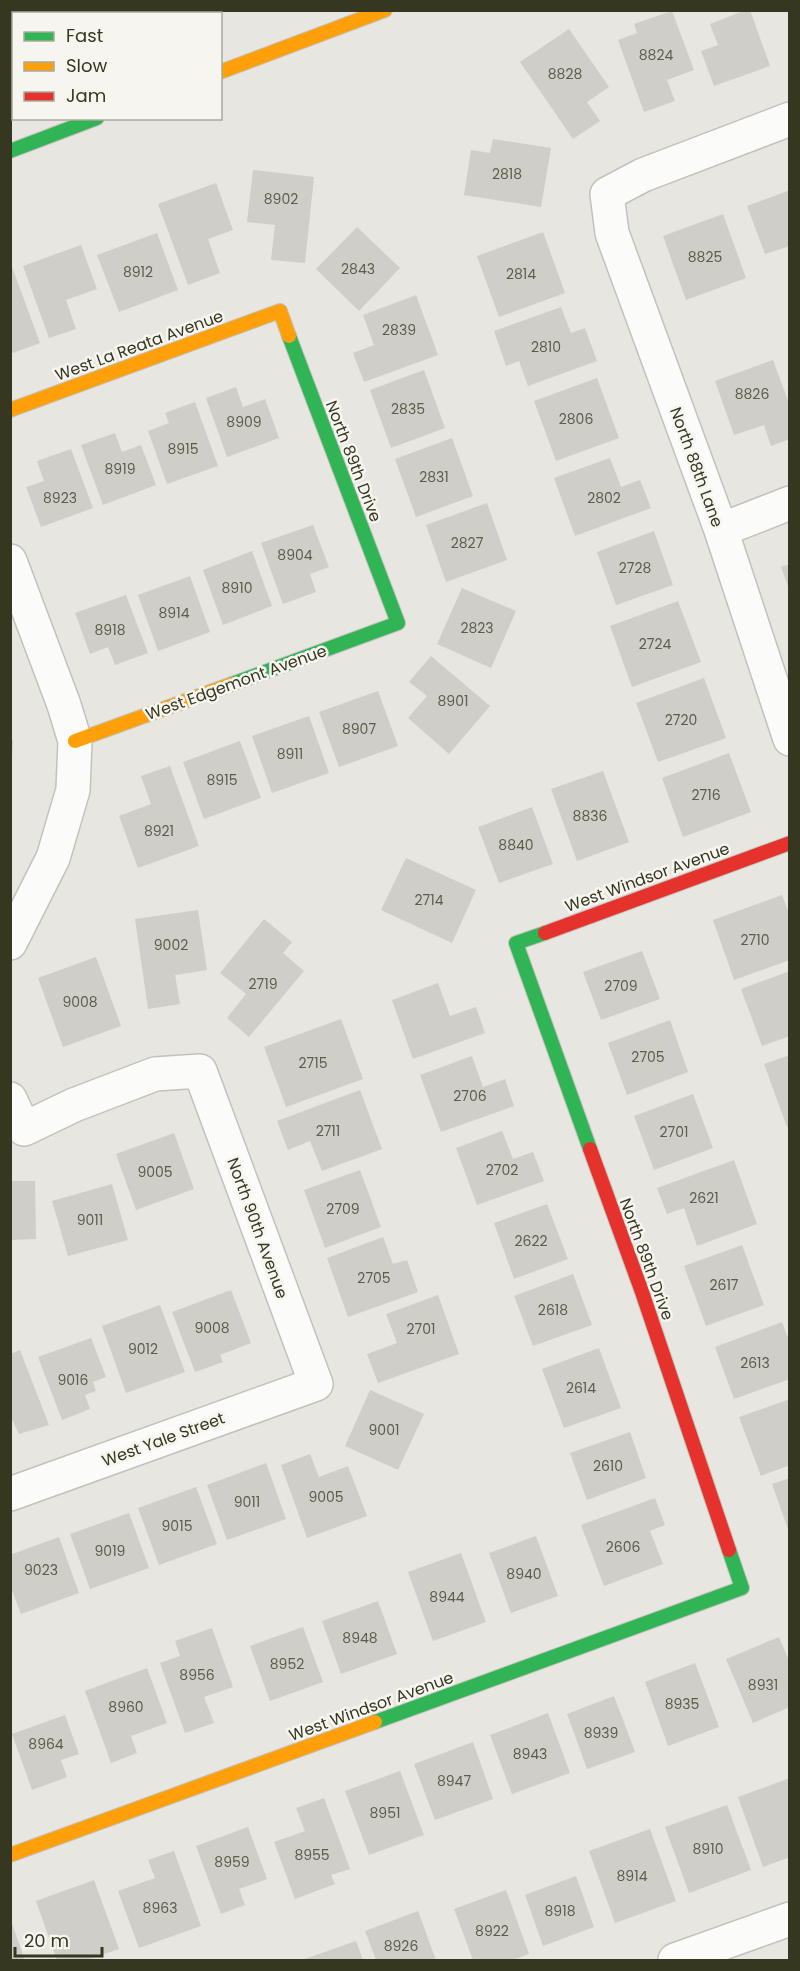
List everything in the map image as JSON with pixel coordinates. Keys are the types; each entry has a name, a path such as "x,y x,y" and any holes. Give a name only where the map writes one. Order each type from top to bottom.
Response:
{"street":[{"path":"222,71 373,13"},
{"name":"North 88th Lane","path":"789,119 643,175 607,194 612,233 721,531 789,740"},
{"path":"10,151 92,120"},
{"name":"West La Reata Avenue","path":"10,410 280,311"},
{"name":"North 89th Drive","path":"280,311 398,623"},
{"path":"721,531 789,503"},
{"path":"10,561 64,705 75,741 73,790 53,858 10,943"},
{"name":"West Edgemont Avenue","path":"75,741 398,623"},
{"name":"West Windsor Avenue","path":"516,943 789,843"},
{"name":"North 89th Drive","path":"516,943 642,1292 742,1588"},
{"name":"North 90th Avenue","path":"10,1099 24,1129 75,1105 155,1074 200,1071 316,1384"},
{"name":"West Yale Street","path":"10,1494 316,1384"},
{"name":"West Windsor Avenue","path":"10,1855 742,1588"},
{"path":"675,1960 789,1919"}],"building":[{"path":"750,10 770,66 714,86 701,51 718,45 710,24"},
{"path":"672,11 694,70 667,80 675,101 644,112 618,40 637,33 634,24"},
{"path":"569,29 609,87 587,102 600,121 573,139 520,62"},
{"path":"493,139 551,148 541,207 464,195 471,150 490,153"},
{"path":"253,170 314,177 305,263 271,260 275,225 247,222"},
{"path":"216,183 233,230 208,239 220,273 188,285 158,204"},
{"path":"790,190 790,246 765,254 747,206"},
{"path":"723,214 746,278 686,300 663,236"},
{"path":"357,227 400,268 359,311 316,269"},
{"path":"543,232 565,293 499,317 477,256"},
{"path":"157,233 178,290 119,312 97,255"},
{"path":"81,245 97,289 66,300 76,329 49,338 23,266"},
{"path":"11,264 40,343 13,353 10,346"},
{"path":"416,295 438,355 364,382 353,353 374,345 363,315"},
{"path":"561,307 571,333 585,328 597,361 528,386 519,361 506,366 494,331"},
{"path":"773,360 790,406 790,439 771,446 764,425 734,435 715,381"},
{"path":"424,370 445,428 391,448 370,390"},
{"path":"597,378 619,438 556,461 534,401"},
{"path":"236,387 243,407 265,399 279,438 227,457 206,398"},
{"path":"195,402 218,466 167,484 148,431 169,423 165,413"},
{"path":"115,433 122,452 141,445 156,485 103,505 81,445"},
{"path":"452,438 473,496 416,517 395,459"},
{"path":"71,449 93,508 41,527 26,487 44,481 37,461"},
{"path":"610,458 621,487 640,480 651,508 575,536 554,478"},
{"path":"487,503 507,560 446,582 426,525"},
{"path":"313,525 329,567 310,574 316,592 283,604 261,543"},
{"path":"654,531 673,585 616,605 597,552"},
{"path":"252,551 272,606 223,625 203,570"},
{"path":"790,564 790,589 789,589 781,567"},
{"path":"190,576 210,632 158,651 138,595"},
{"path":"462,588 516,611 491,668 437,644"},
{"path":"126,595 148,653 115,665 108,647 90,654 75,613"},
{"path":"678,601 701,662 632,687 610,626"},
{"path":"431,656 490,706 449,754 408,718 427,696 409,682"},
{"path":"704,678 726,738 658,762 636,703"},
{"path":"378,691 398,746 339,767 319,712"},
{"path":"309,716 329,773 272,793 252,736"},
{"path":"10,740 13,740 12,760 10,760"},
{"path":"240,741 261,798 204,819 183,762"},
{"path":"729,753 751,812 683,837 662,778"},
{"path":"170,766 199,846 138,868 119,816 151,804 141,776"},
{"path":"603,771 629,842 577,861 551,789"},
{"path":"532,807 553,864 499,883 478,827"},
{"path":"406,858 476,890 452,943 381,910"},
{"path":"782,895 790,916 790,960 734,980 713,920"},
{"path":"198,910 207,970 175,975 180,1004 148,1009 135,919"},
{"path":"264,919 292,942 283,953 304,971 249,1037 227,1018 246,994 220,973"},
{"path":"642,951 660,999 601,1020 583,972"},
{"path":"96,957 121,1026 63,1047 38,978"},
{"path":"790,971 790,1036 762,1046 741,989"},
{"path":"438,983 450,1016 476,1007 485,1033 413,1059 392,1000"},
{"path":"341,1019 363,1079 286,1107 264,1047"},
{"path":"670,1020 688,1072 627,1095 608,1043"},
{"path":"790,1055 790,1126 787,1127 764,1064"},
{"path":"472,1056 483,1087 505,1079 514,1106 441,1132 420,1075"},
{"path":"360,1090 382,1149 322,1171 310,1141 288,1150 277,1121"},
{"path":"693,1094 713,1148 654,1170 634,1116"},
{"path":"502,1131 513,1159 533,1152 544,1181 477,1205 456,1148"},
{"path":"174,1133 194,1189 136,1210 116,1154"},
{"path":"734,1160 757,1224 697,1246 684,1208 667,1214 657,1188"},
{"path":"360,1170 381,1227 325,1248 304,1190"},
{"path":"10,1181 35,1181 36,1239 10,1240"},
{"path":"112,1184 128,1240 68,1256 52,1201"},
{"path":"547,1204 568,1259 514,1279 494,1223"},
{"path":"383,1237 393,1264 407,1260 418,1292 348,1317 327,1258"},
{"path":"742,1245 764,1305 706,1326 684,1266"},
{"path":"573,1274 592,1325 533,1346 514,1296"},
{"path":"231,1290 251,1343 220,1355 223,1362 195,1372 172,1312"},
{"path":"438,1295 459,1354 378,1383 367,1354 397,1343 386,1314"},
{"path":"160,1305 185,1372 126,1393 102,1326"},
{"path":"782,1322 790,1343 790,1379 734,1399 715,1347"},
{"path":"91,1338 106,1377 93,1382 96,1391 85,1395 90,1409 62,1420 38,1357"},
{"path":"599,1348 621,1408 564,1428 542,1369"},
{"path":"20,1350 49,1425 19,1434 10,1415 10,1354"},
{"path":"370,1390 424,1414 398,1470 345,1446"},
{"path":"790,1399 790,1465 761,1476 739,1417"},
{"path":"630,1432 646,1478 587,1500 570,1453"},
{"path":"310,1454 319,1477 348,1466 367,1516 307,1538 281,1465"},
{"path":"266,1463 286,1519 227,1540 207,1485"},
{"path":"790,1478 790,1532 789,1532 772,1484"},
{"path":"196,1487 217,1544 159,1565 138,1508"},
{"path":"655,1498 665,1525 650,1531 663,1564 604,1586 581,1525"},
{"path":"129,1513 149,1568 90,1589 70,1534"},
{"path":"536,1536 558,1596 511,1613 489,1553"},
{"path":"59,1537 79,1593 21,1614 10,1585 10,1555"},
{"path":"461,1553 486,1622 433,1641 408,1572"},
{"path":"378,1601 397,1654 341,1674 322,1621"},
{"path":"303,1627 323,1682 270,1701 250,1646"},
{"path":"212,1628 233,1687 204,1697 214,1723 185,1733 160,1663 180,1656 175,1641"},
{"path":"779,1637 790,1663 790,1707 753,1723 726,1659"},
{"path":"695,1663 719,1727 668,1746 645,1682"},
{"path":"147,1668 167,1723 131,1736 137,1753 111,1763 85,1691"},
{"path":"614,1696 635,1752 587,1769 567,1714"},
{"path":"548,1713 570,1773 512,1794 490,1735"},
{"path":"65,1715 79,1754 61,1760 67,1777 32,1790 12,1734"},
{"path":"473,1742 493,1799 435,1820 414,1764"},
{"path":"400,1771 424,1835 369,1855 345,1791"},
{"path":"790,1778 790,1857 763,1867 738,1797"},
{"path":"324,1798 350,1869 331,1875 335,1884 295,1899 274,1842 305,1831 296,1808"},
{"path":"727,1805 751,1870 689,1893 665,1827"},
{"path":"248,1827 267,1879 239,1889 245,1905 221,1914 196,1846"},
{"path":"650,1829 676,1901 615,1923 589,1851"},
{"path":"174,1851 201,1926 139,1948 118,1891 155,1878 148,1860"},
{"path":"576,1876 594,1927 543,1946 525,1895"},
{"path":"94,1880 119,1949 87,1960 57,1960 36,1901"},
{"path":"506,1890 529,1954 512,1960 473,1960 454,1909"},
{"path":"418,1911 436,1960 376,1960 365,1931"},
{"path":"11,1921 25,1960 10,1960"},
{"path":"356,1941 363,1960 302,1960"}],"traffic: fast":[{"path":"10,151 92,120"},
{"path":"232,684 398,623 289,336"},
{"path":"545,933 516,943 590,1149"},
{"path":"375,1722 742,1588 729,1550"}],"traffic: slow":[{"path":"222,71 385,10"},
{"path":"10,410 280,311 289,336"},
{"path":"75,741 232,684"},
{"path":"10,1855 375,1722"}],"traffic: jam":[{"path":"545,933 790,843"},
{"path":"590,1149 642,1292 729,1550"}]}
